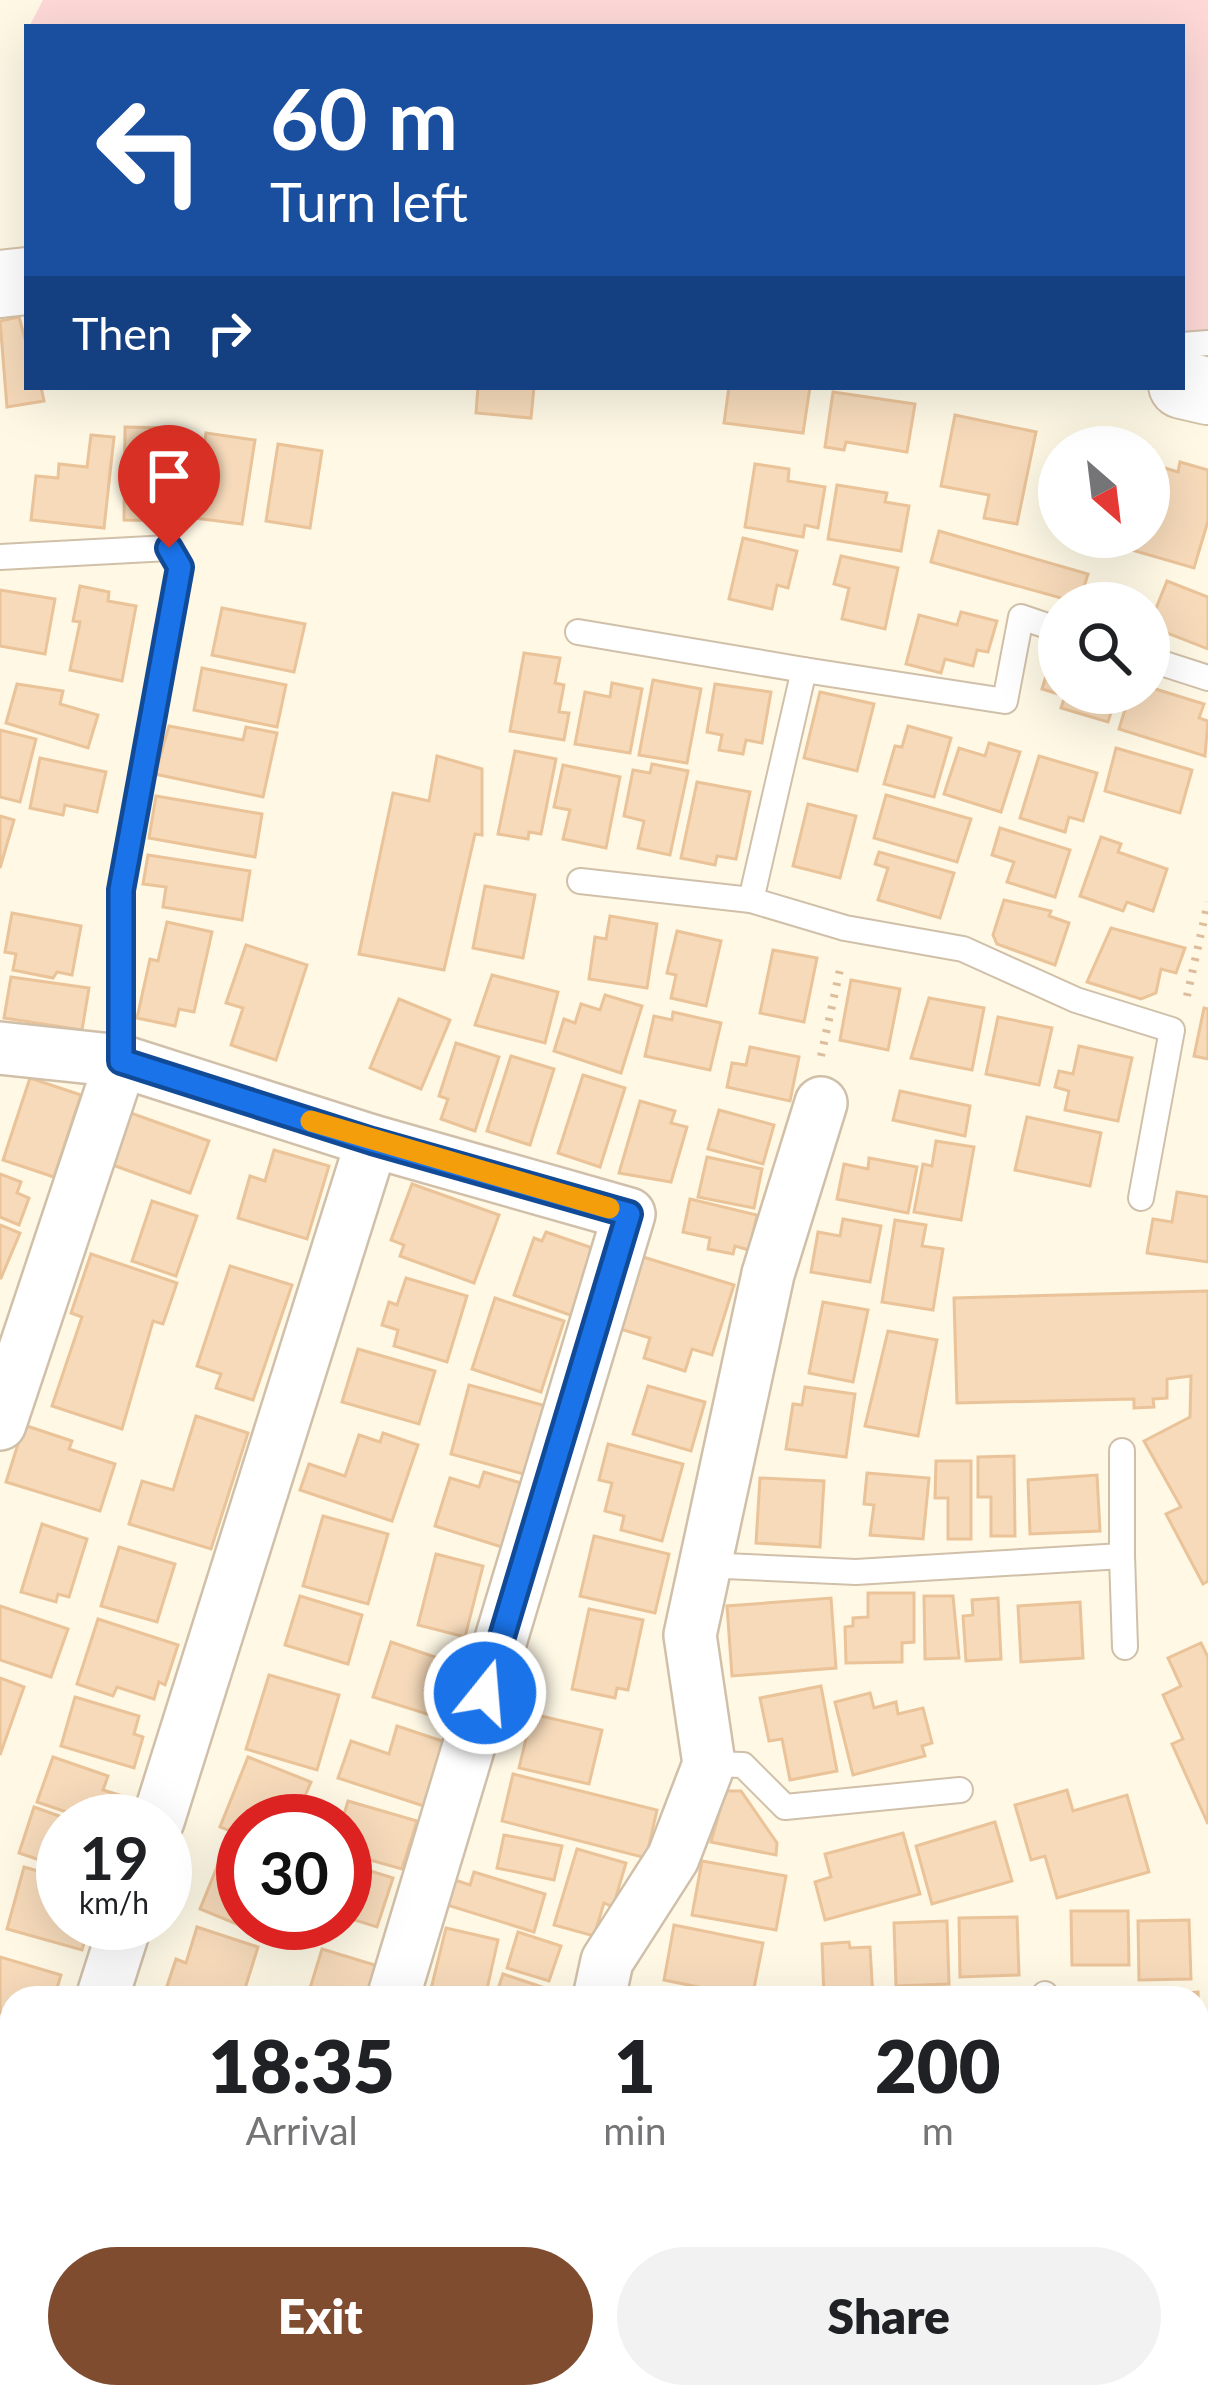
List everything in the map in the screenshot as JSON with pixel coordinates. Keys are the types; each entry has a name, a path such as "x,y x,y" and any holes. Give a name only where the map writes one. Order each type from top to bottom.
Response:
{"street":[{"path":"0,1048 121,1061 372,1141 629,1214 397,1986"},
{"path":"0,1424 121,1061"},
{"path":"604,1986 607,1961 673,1858 709,1764 690,1635 768,1274 819,1086"},
{"path":"166,1794 372,1141"},
{"path":"106,1986 117,1950"}],"lane":[{"path":"0,557 169,548 180,567 121,890 121,1061"},
{"path":"578,632 1005,701 1021,617 1038,623"},
{"path":"1170,666 1208,679"},
{"path":"751,901 804,670"},
{"path":"580,880 751,901 845,928 963,949 1076,1000 1172,1030 1141,1198"},
{"path":"1123,1451 1125,1647"},
{"path":"702,1565 856,1572 1122,1556"},
{"path":"709,1764 743,1765 784,1808 960,1790"}],"path":[{"path":"1172,1030 1186,1001 1208,902"},
{"path":"819,1086 845,948"}],"shaded area":[{"path":"43,0 1208,0 1208,363 1185,358 1185,24 31,24"}],"building":[{"path":"19,317 24,335 24,390 42,390 44,401 7,407 0,321"},
{"path":"478,390 534,390 531,418 476,413"},
{"path":"729,390 810,390 803,433 724,423"},
{"path":"833,392 915,404 907,452 846,442 844,450 825,447"},
{"path":"955,415 1036,432 1017,524 984,518 989,495 941,486"},
{"path":"125,427 177,428 176,521 124,520"},
{"path":"206,433 255,440 242,524 194,518"},
{"path":"91,435 114,437 104,528 31,520 36,476 58,478 59,464 87,467"},
{"path":"278,444 322,451 310,528 266,521"},
{"path":"1180,462 1208,470 1208,521 1194,568 1159,558 1170,558 1170,470 1178,472"},
{"path":"755,464 789,469 788,481 825,487 818,528 805,525 803,537 745,527"},
{"path":"837,485 887,493 885,502 909,506 901,551 828,539"},
{"path":"939,531 1088,574 1086,582 1038,582 1038,592 931,562"},
{"path":"743,538 797,551 788,588 777,585 772,609 729,599"},
{"path":"841,556 898,568 885,629 842,619 849,588 834,584"},
{"path":"1170,582 1208,597 1208,649 1170,634"},
{"path":"80,586 109,592 108,601 136,606 122,681 70,670 80,622 73,621"},
{"path":"0,590 55,599 45,654 0,646"},
{"path":"222,608 305,624 294,672 212,655"},
{"path":"961,612 997,621 988,652 977,650 973,666 945,659 941,673 906,664 919,615 957,625"},
{"path":"524,653 560,658 555,683 564,685 559,712 569,713 564,740 510,731"},
{"path":"202,668 286,685 277,727 194,710"},
{"path":"653,680 701,689 687,763 639,755"},
{"path":"612,683 642,689 630,753 575,744 585,692 610,697"},
{"path":"17,684 63,691 60,704 98,715 88,748 6,723"},
{"path":"715,684 771,692 762,743 746,740 743,754 719,750 722,735 707,732"},
{"path":"820,692 874,704 857,771 804,758"},
{"path":"1170,693 1204,704 1199,718 1208,721 1205,756 1119,729 1124,714 1170,714"},
{"path":"1081,714 1110,714 1108,722"},
{"path":"169,726 243,740 246,727 277,733 263,797 155,774"},
{"path":"908,726 951,738 934,797 884,784 895,746 902,747"},
{"path":"0,730 36,739 20,802 0,797"},
{"path":"989,743 1020,752 1001,812 944,794 959,748 985,756"},
{"path":"1116,748 1192,770 1180,813 1105,791"},
{"path":"515,751 556,759 541,834 529,832 528,839 498,834"},
{"path":"437,756 482,769 482,835 475,834 444,970 359,954 393,793 429,801"},
{"path":"1039,756 1097,773 1083,821 1069,817 1065,832 1020,818"},
{"path":"40,758 106,772 97,812 65,805 63,815 30,808"},
{"path":"652,764 688,771 670,855 638,848 644,821 624,816 633,770 650,773"},
{"path":"563,765 620,777 606,848 563,839 570,810 554,807"},
{"path":"697,782 750,792 736,859 717,856 715,865 681,858"},
{"path":"886,795 971,819 957,862 874,838"},
{"path":"156,796 262,814 255,857 149,838"},
{"path":"808,804 856,816 840,878 793,866"},
{"path":"0,816 14,820 0,868"},
{"path":"1000,828 1070,850 1055,897 1007,882 1014,862 992,855"},
{"path":"1101,837 1121,844 1118,852 1167,869 1153,911 1127,902 1123,911 1080,896"},
{"path":"879,852 954,873 940,918 878,900 888,868 875,864"},
{"path":"148,855 250,871 242,920 163,907 166,887 143,884"},
{"path":"485,886 535,895 523,958 473,948"},
{"path":"1004,900 1051,911 1049,916 1069,923 1055,965 997,944 993,935"},
{"path":"12,913 81,926 72,975 57,972 53,978 13,970 16,954 5,952"},
{"path":"610,916 657,924 647,988 589,979 595,937 606,939"},
{"path":"167,922 212,932 194,1012 179,1009 175,1026 137,1018 150,959 158,961"},
{"path":"1111,928 1185,948 1176,973 1161,969 1156,993 1141,999 1087,982"},
{"path":"677,931 721,941 706,1006 671,998 676,975 667,973"},
{"path":"246,945 307,965 276,1060 231,1045 243,1008 226,1003"},
{"path":"773,950 817,958 804,1022 760,1013"},
{"path":"492,975 558,992 545,1043 475,1025"},
{"path":"11,977 89,988 82,1030 4,1018"},
{"path":"851,980 900,989 888,1050 840,1040"},
{"path":"605,995 642,1006 621,1073 554,1051 564,1019 575,1023 581,1004 600,1010"},
{"path":"929,998 984,1008 972,1070 911,1058"},
{"path":"399,999 450,1020 421,1089 370,1068"},
{"path":"1204,1008 1208,1009 1208,1059 1194,1056"},
{"path":"673,1012 721,1023 710,1070 645,1056 654,1016 672,1020"},
{"path":"998,1017 1052,1028 1039,1085 986,1074"},
{"path":"456,1043 499,1057 475,1131 441,1119 448,1099 439,1096"},
{"path":"1079,1046 1132,1058 1118,1121 1065,1110 1069,1091 1055,1087 1059,1071 1073,1074"},
{"path":"750,1047 799,1057 790,1101 727,1087 732,1063 746,1065"},
{"path":"511,1056 554,1069 530,1145 487,1131"},
{"path":"583,1075 625,1088 600,1167 558,1153"},
{"path":"30,1078 81,1095 54,1177 3,1160"},
{"path":"900,1091 970,1106 965,1136 893,1120"},
{"path":"640,1101 675,1111 671,1123 687,1127 671,1182 619,1173"},
{"path":"719,1110 774,1125 763,1164 708,1149"},
{"path":"128,1112 209,1141 190,1193 110,1164"},
{"path":"1027,1117 1101,1133 1090,1186 1015,1170"},
{"path":"936,1141 974,1147 961,1220 914,1212 923,1164 932,1166"},
{"path":"274,1150 329,1166 307,1239 238,1218 250,1176 265,1181"},
{"path":"707,1157 762,1169 754,1208 698,1197"},
{"path":"869,1158 917,1167 908,1213 837,1199 844,1164 868,1169"},
{"path":"0,1174 21,1182 17,1193 29,1198 19,1225 0,1217"},
{"path":"412,1184 499,1215 474,1283 400,1256 404,1245 391,1240"},
{"path":"1177,1192 1208,1197 1208,1262 1147,1253 1153,1219 1172,1222"},
{"path":"690,1199 757,1215 749,1250 735,1246 733,1254 708,1249 710,1238 683,1232"},
{"path":"152,1201 197,1216 176,1276 132,1261"},
{"path":"843,1219 881,1226 870,1282 811,1272 818,1232 840,1236"},
{"path":"895,1220 926,1225 922,1246 943,1249 933,1310 882,1302"},
{"path":"0,1225 20,1233 1,1278 0,1278"},
{"path":"546,1232 598,1250 573,1316 514,1295 534,1238 542,1241"},
{"path":"91,1254 177,1283 163,1324 153,1321 122,1429 52,1406 82,1317 71,1313"},
{"path":"640,1256 734,1285 712,1355 692,1349 685,1371 644,1358 650,1338 617,1328"},
{"path":"230,1266 292,1285 253,1400 216,1388 221,1374 197,1366"},
{"path":"406,1278 467,1296 447,1362 394,1346 398,1330 382,1325 389,1302 397,1305"},
{"path":"1208,1291 1208,1581 1203,1584 1166,1514 1181,1507 1144,1441 1190,1417 1191,1376 1167,1379 1167,1398 1153,1399 1154,1407 1134,1408 1134,1399 957,1403 954,1298"},
{"path":"495,1298 564,1321 541,1392 472,1369"},
{"path":"823,1302 868,1310 853,1382 809,1373"},
{"path":"888,1331 937,1340 918,1436 865,1426"},
{"path":"358,1349 435,1371 419,1424 342,1402"},
{"path":"469,1385 546,1406 527,1475 451,1454"},
{"path":"648,1386 705,1402 691,1451 633,1434"},
{"path":"805,1387 855,1394 846,1457 786,1449 793,1404 802,1405"},
{"path":"196,1416 248,1433 211,1549 129,1524 142,1481 173,1490"},
{"path":"24,1425 72,1441 69,1449 115,1464 100,1511 6,1482"},
{"path":"383,1433 418,1445 392,1521 300,1490 309,1464 345,1476 359,1435 380,1442"},
{"path":"608,1444 683,1464 662,1541 621,1530 624,1516 605,1511 612,1483 599,1480"},
{"path":"1014,1456 1015,1536 991,1536 991,1497 978,1497 978,1457"},
{"path":"936,1461 971,1461 971,1539 948,1539 948,1498 935,1498"},
{"path":"484,1472 521,1483 502,1547 435,1526 450,1478 479,1487"},
{"path":"867,1473 929,1478 923,1539 870,1535 874,1505 864,1504"},
{"path":"1097,1475 1100,1531 1030,1534 1028,1480"},
{"path":"760,1478 824,1481 820,1547 756,1543"},
{"path":"323,1516 388,1534 368,1604 303,1586"},
{"path":"42,1524 87,1539 69,1597 58,1594 56,1602 21,1592"},
{"path":"594,1536 669,1554 655,1613 580,1596"},
{"path":"119,1547 175,1564 157,1622 101,1606"},
{"path":"436,1554 483,1566 465,1637 418,1625"},
{"path":"868,1593 914,1593 914,1642 902,1643 902,1662 846,1663 845,1627 853,1626 853,1618 868,1617"},
{"path":"300,1596 362,1615 348,1664 285,1645"},
{"path":"924,1596 953,1596 959,1658 925,1659"},
{"path":"831,1598 836,1668 732,1676 727,1606"},
{"path":"998,1598 1001,1659 966,1661 963,1616 973,1615 972,1600"},
{"path":"1080,1602 1083,1658 1021,1662 1018,1606"},
{"path":"0,1606 68,1629 51,1677 0,1660"},
{"path":"589,1609 643,1620 628,1690 617,1688 615,1698 572,1689"},
{"path":"98,1619 178,1645 165,1685 159,1682 154,1699 117,1687 113,1696 77,1684"},
{"path":"391,1642 464,1667 446,1720 373,1697"},
{"path":"1201,1643 1208,1657 1208,1824 1172,1744 1183,1739 1163,1695 1181,1686 1168,1658"},
{"path":"269,1675 339,1695 317,1770 246,1749"},
{"path":"0,1678 24,1687 0,1755"},
{"path":"821,1686 837,1771 790,1780 782,1739 769,1741 760,1698"},
{"path":"870,1693 874,1708 896,1702 898,1714 923,1708 932,1743 922,1746 925,1756 853,1775 835,1702"},
{"path":"75,1697 139,1716 134,1734 143,1737 134,1768 61,1746"},
{"path":"532,1714 602,1730 589,1784 519,1768"},
{"path":"397,1726 448,1743 427,1807 338,1778 351,1741 389,1754"},
{"path":"53,1757 108,1776 103,1790 116,1794 40,1794"},
{"path":"248,1757 311,1782 306,1794 233,1794"},
{"path":"513,1774 657,1810 646,1858 502,1821"},
{"path":"1067,1790 1073,1811 1127,1795 1149,1872 1057,1898 1045,1856 1031,1860 1015,1805"},
{"path":"725,1791 741,1791 777,1843 776,1855 711,1842"},
{"path":"34,1807 36,1859 19,1853"},
{"path":"372,1808 417,1821 402,1869 372,1861"},
{"path":"995,1822 1012,1881 932,1904 916,1846"},
{"path":"903,1833 920,1894 825,1920 815,1882 831,1877 825,1854"},
{"path":"504,1835 562,1846 554,1880 497,1868"},
{"path":"577,1849 626,1863 613,1907 604,1903 594,1936 554,1925"},
{"path":"702,1861 786,1876 776,1930 692,1915"},
{"path":"24,1867 36,1870 36,1937 7,1929"},
{"path":"216,1870 216,1916 200,1909"},
{"path":"372,1871 393,1878 377,1927 372,1925"},
{"path":"474,1872 545,1894 534,1932 444,1904 452,1879 470,1885"},
{"path":"1071,1911 1128,1911 1129,1965 1072,1965"},
{"path":"1017,1917 1019,1975 960,1977 959,1918"},
{"path":"1189,1920 1191,1979 1139,1980 1138,1921"},
{"path":"947,1921 949,1984 896,1986 894,1923"},
{"path":"674,1925 763,1943 754,1986 693,1986 664,1980"},
{"path":"197,1927 216,1933 216,1950 257,1950 246,1986 167,1986 176,1959 186,1963"},
{"path":"446,1928 498,1940 488,1986 432,1986"},
{"path":"518,1932 561,1946 549,1981 507,1968"},
{"path":"849,1942 850,1948 870,1947 872,1986 824,1986 822,1944"},
{"path":"322,1950 378,1966 372,1986 311,1986"},
{"path":"0,1957 61,1975 58,1986 0,1986"},
{"path":"503,1974 539,1986 499,1986"}],"slow traffic":[{"path":"311,1121 609,1208"}],"route":[{"path":"169,548 180,567 121,890 121,1061 372,1141 629,1214 485,1693"}]}
